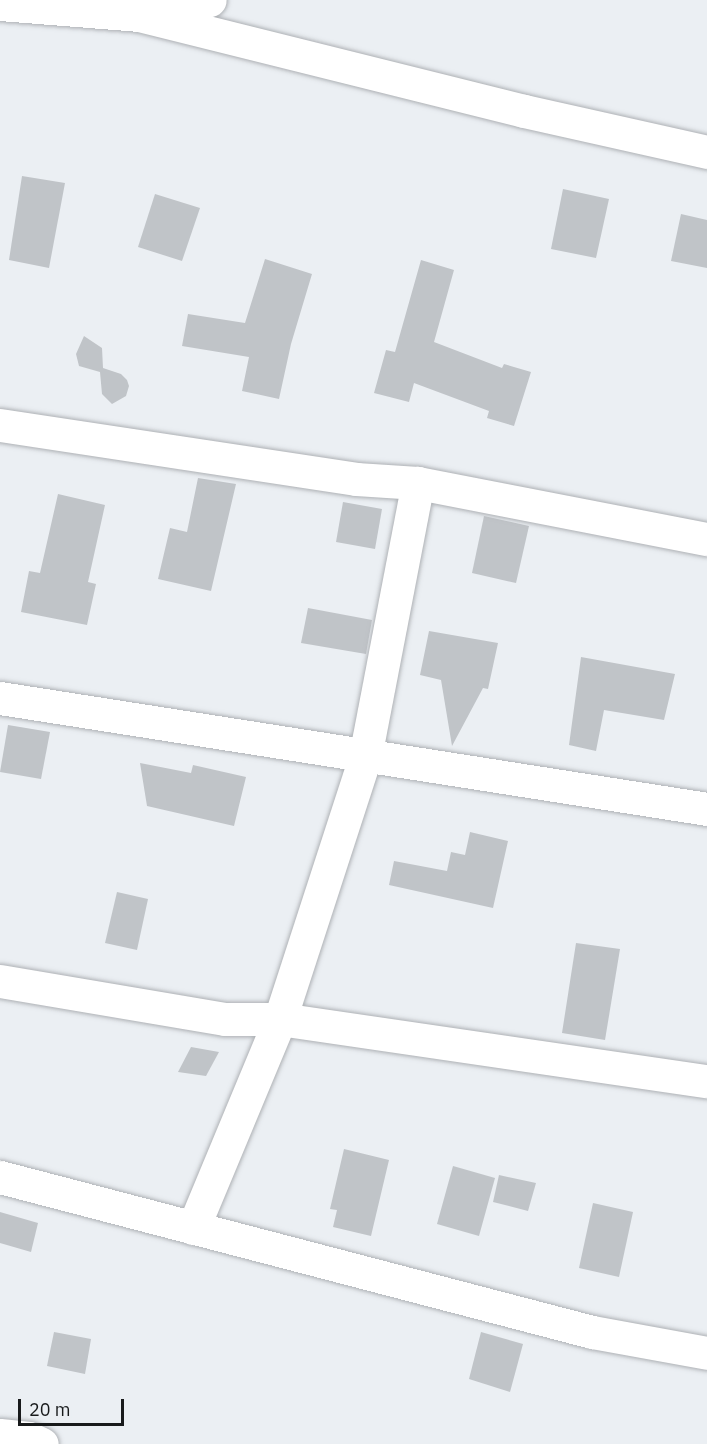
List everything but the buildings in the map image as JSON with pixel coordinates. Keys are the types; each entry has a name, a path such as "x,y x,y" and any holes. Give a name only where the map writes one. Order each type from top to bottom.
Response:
{"street":[{"path":"139,15 210,0"},
{"path":"0,4 139,15 524,111 707,152"},
{"path":"0,425 356,479 418,483 707,539"},
{"path":"193,1228 280,1019 365,757 418,483"},
{"path":"0,698 365,757 526,778 707,808"},
{"path":"0,981 225,1019 280,1019 707,1081"},
{"path":"0,1177 592,1332 707,1353"},
{"path":"0,1434 29,1438 42,1444"}]}
